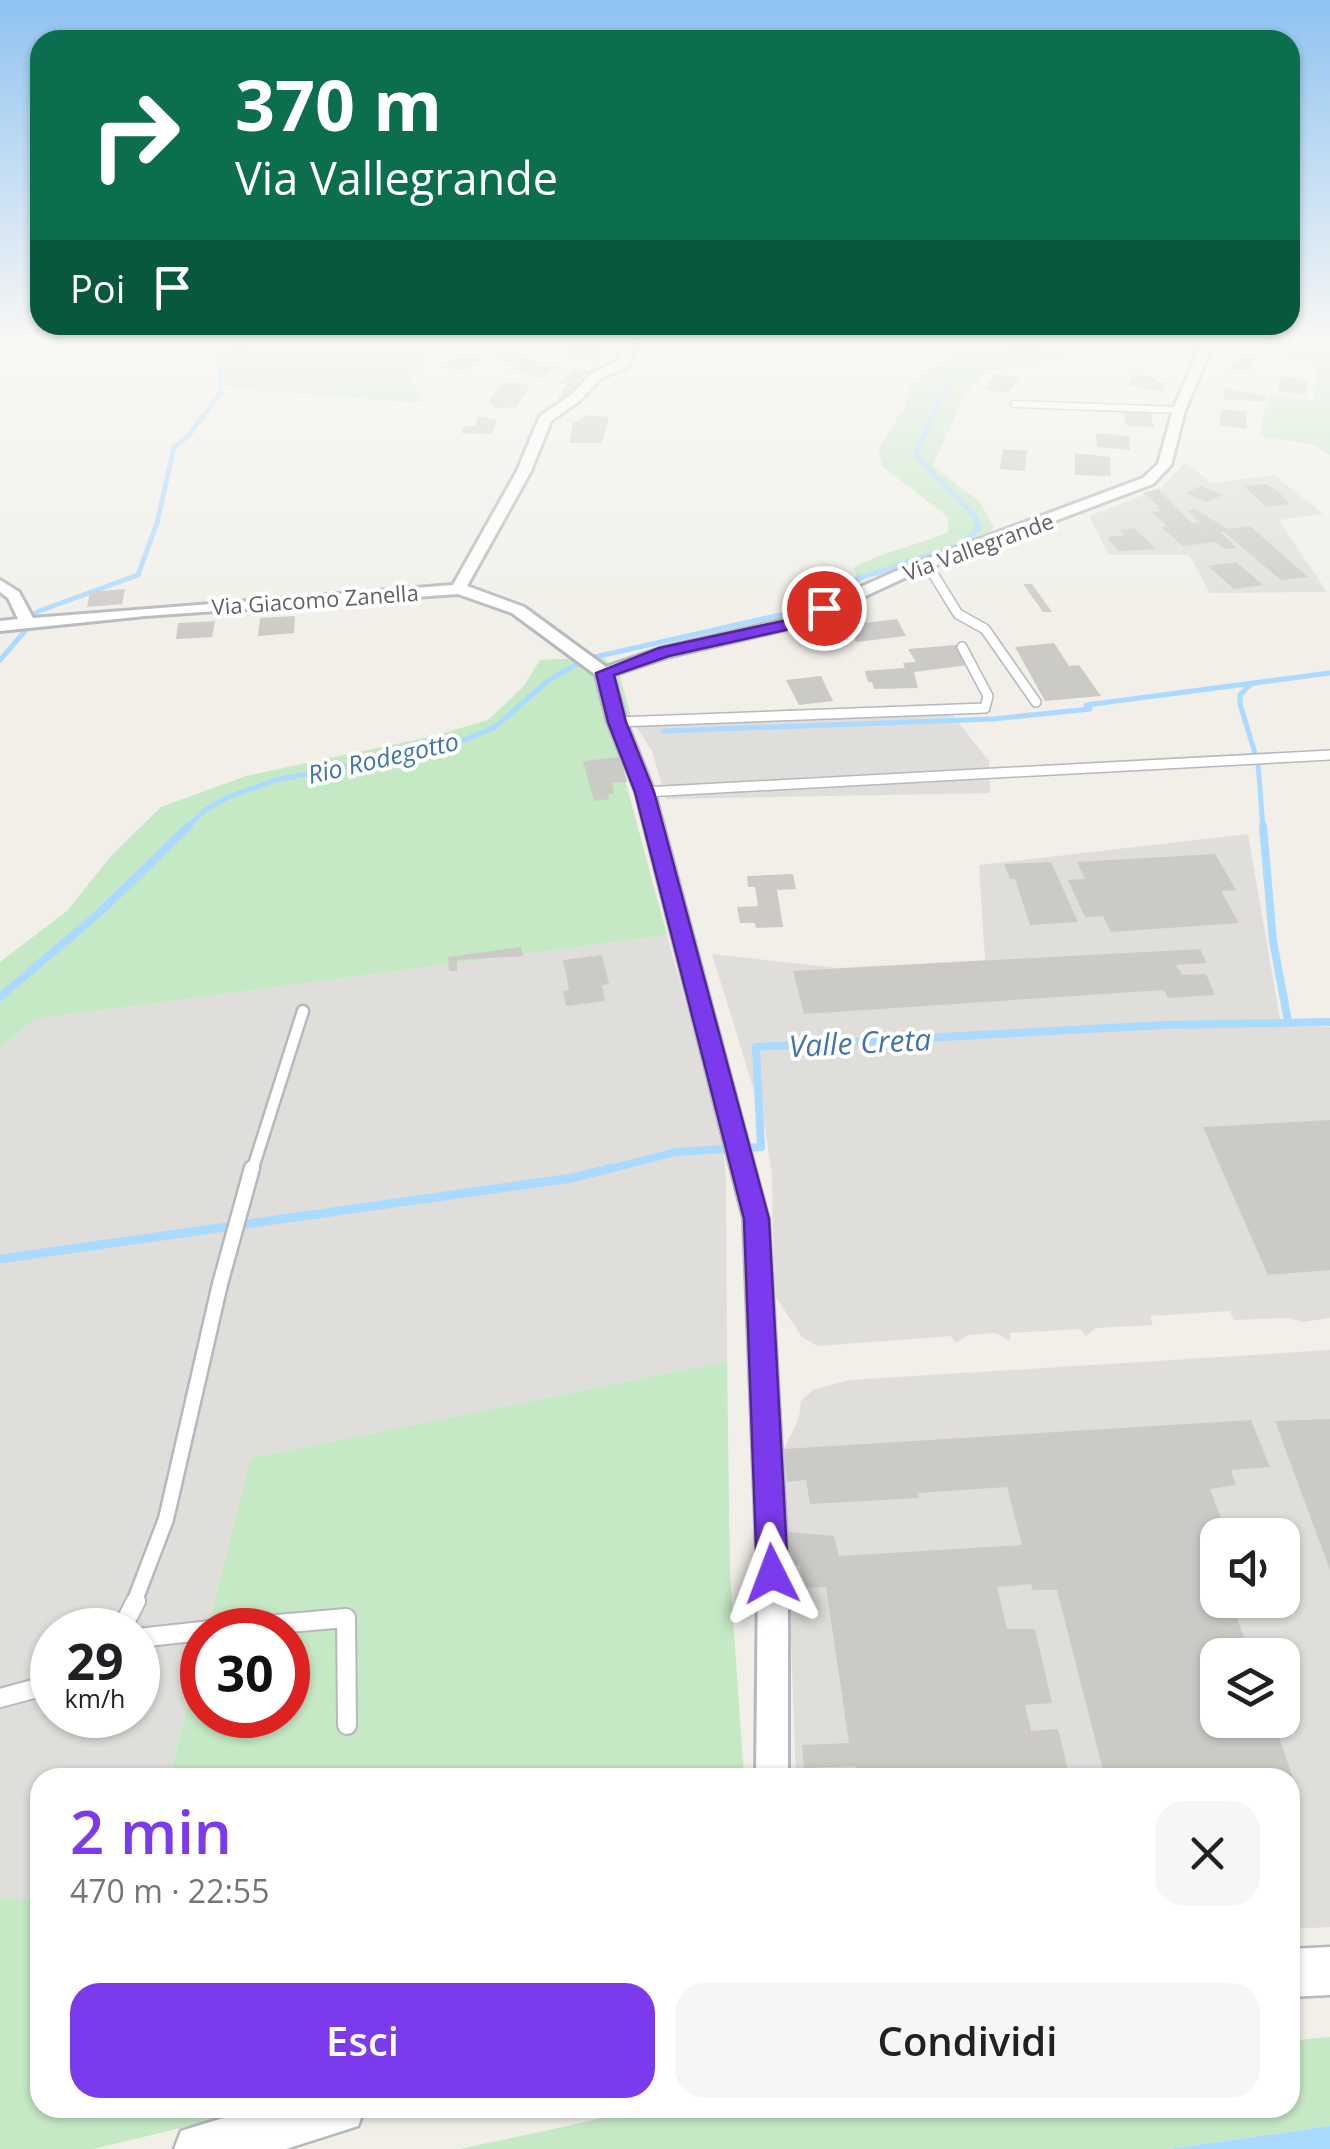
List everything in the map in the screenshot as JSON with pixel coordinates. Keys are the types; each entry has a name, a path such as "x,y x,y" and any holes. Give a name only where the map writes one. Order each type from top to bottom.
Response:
{"main road":[{"path":"1300,1972 1330,1970"},
{"path":"199,2149 306,2118"}],"street":[{"path":"458,588 471,571 535,442"},
{"name":"Via Vallegrande","path":"604,673 665,652 797,622 850,595 1148,480 1164,464 1170,442"},
{"path":"471,571 484,592"},
{"path":"0,585 14,595 27,622"},
{"name":"Via Giacomo Zanella","path":"0,626 458,588 484,592 518,606 604,673"},
{"path":"604,673 617,722 644,792 756,1219 772,1574 772,1768"}],"lane":[{"path":"927,564 958,614 985,628 1036,702"},
{"path":"617,722 986,708 988,696 962,647"},
{"path":"644,792 1330,755"},
{"path":"134,1608 171,1502 241,1203 303,1010"},
{"path":"310,1621 346,1618 347,1725"},
{"path":"0,1698 30,1690"}],"shaded area":[{"path":"1186,462 1211,483 1274,475 1323,514 1279,520 1327,592 1210,593 1189,555 1109,555 1089,516 1161,488"},
{"path":"946,707 989,761 990,793 666,799 652,751 632,720 788,709"},
{"path":"1248,834 1281,1025 1330,1027 1330,1318 1303,1322 1289,1318 1234,1320 1230,1311 1150,1316 1153,1325 1096,1328 1086,1336 1080,1329 1010,1333 1010,1341 995,1333 968,1335 956,1343 951,1336 818,1346 802,1337 774,1294 772,1176 765,1126 712,954 838,968 985,960 979,865"},
{"path":"667,935 721,1131 726,1176 727,1361 251,1458 213,1608 180,1608 180,1734 171,1768 30,1768 30,1899 0,1898 0,1048 35,1019"},
{"path":"1330,1350 1330,1927 1300,1928 1300,1768 796,1768 784,1449 799,1418 801,1401 813,1390 850,1380"}],"green space":[{"path":"882,442 943,442 933,466 979,501 994,527 950,554 859,581 853,568 948,532 948,517 883,467 878,448"},
{"path":"1297,442 1330,442 1330,455 1314,445"},
{"path":"603,657 619,673 632,720 618,754 667,935 35,1019 0,1048 0,962 67,911 111,856 161,807 246,776 434,736 488,720 523,687 540,660"},
{"path":"727,1361 730,1575 743,1768 172,1768 180,1734 180,1738 310,1738 310,1608 213,1608 251,1458"},
{"path":"0,1898 30,1899 30,2118 216,2118 93,2149 0,2149"},
{"path":"1330,2037 1330,2126 1168,2149 460,2149 604,2118 1300,2118 1300,2040"}],"water":[{"path":"1330,2126 1330,2149 1168,2149"}],"building":[{"path":"1097,442 1129,442 1130,450 1097,447"},
{"path":"1003,449 1027,451 1025,471 1000,469"},
{"path":"1075,453 1110,457 1111,476 1075,475"},
{"path":"1267,484 1289,504 1266,507 1244,486"},
{"path":"1201,486 1223,495 1206,502 1185,493"},
{"path":"1158,489 1192,523 1198,522 1211,534 1187,510 1195,509 1228,529 1250,526 1308,577 1281,580 1224,532 1220,532 1237,548 1225,549 1216,542 1183,546 1151,512 1161,511 1143,493"},
{"path":"1134,528 1156,549 1118,551 1107,537 1125,535 1120,530"},
{"path":"1236,562 1263,585 1234,589 1208,566"},
{"path":"1023,584 1032,584 1052,612 1043,612"},
{"path":"125,589 122,604 87,607 90,592"},
{"path":"295,616 294,633 258,636 260,618"},
{"path":"897,619 906,636 856,642 847,625"},
{"path":"215,621 212,637 176,639 178,623"},
{"path":"1054,643 1069,666 1079,665 1101,696 1045,701 1015,647"},
{"path":"956,645 968,665 914,672 918,688 874,689 872,682 868,682 865,671 905,668 903,663 916,662 908,649"},
{"path":"821,676 833,701 799,705 786,680"},
{"path":"620,757 627,782 612,783 614,794 608,794 609,799 594,801 583,761"},
{"path":"1215,854 1236,890 1221,891 1239,923 1111,932 1103,916 1085,917 1068,880 1085,879 1077,862"},
{"path":"1051,862 1078,922 1030,925 1015,879 1010,879 1004,864"},
{"path":"793,874 796,889 777,890 783,927 756,928 755,923 740,923 737,907 758,906 755,887 748,887 747,876"},
{"path":"521,947 523,956 457,960 457,971 449,971 448,957"},
{"path":"1200,949 1207,963 1176,965 1182,975 1206,974 1215,995 1168,998 1164,990 804,1014 793,971"},
{"path":"602,955 609,984 602,985 605,1001 566,1006 563,991 569,990 563,960"},
{"path":"1330,1120 1330,1270 1268,1275 1203,1127"},
{"path":"1330,1419 1330,1570 1275,1421"},
{"path":"1251,1420 1270,1467 1231,1470 1236,1485 1210,1489 1221,1518 1200,1518 1200,1618 1237,1618 1244,1638 1200,1638 1200,1738 1279,1738 1290,1768 1102,1768 1057,1590 1033,1590 1031,1584 997,1587 1007,1629 1035,1629 1052,1703 1025,1705 1031,1731 1058,1729 1068,1768 804,1768 802,1745 849,1743 826,1587 803,1588 800,1566 791,1565 789,1532 834,1536 839,1556 1022,1545 1007,1487 918,1493 919,1498 810,1504 806,1480 787,1482 784,1449"}],"waterway":[{"path":"0,660 24,632 26,620 39,611 138,575 157,523 174,447 180,442"},
{"name":"Rio Rodegotto","path":"186,828 228,797 276,780 453,745 495,727 549,680 586,659 789,613 857,579 959,545 979,528 975,516 916,456 922,442"},
{"path":"664,731 993,719 1090,709 1086,705 1330,673"},
{"name":"Valle Creta","path":"1250,685 1240,695 1240,704 1258,763 1263,828"},
{"name":"Rio Rodegotto","path":"0,997 99,913 189,826"},
{"name":"Valle Creta","path":"1263,826 1273,941 1288,1021"},
{"name":"Valle Creta","path":"602,1171 676,1152 761,1147 756,1047 1164,1025 1330,1022"},
{"name":"Valle Creta","path":"0,1259 572,1178 612,1168"}],"route":[{"path":"772,1574 756,1219 644,792 617,722 604,673 665,652 797,622 824,608"}]}
